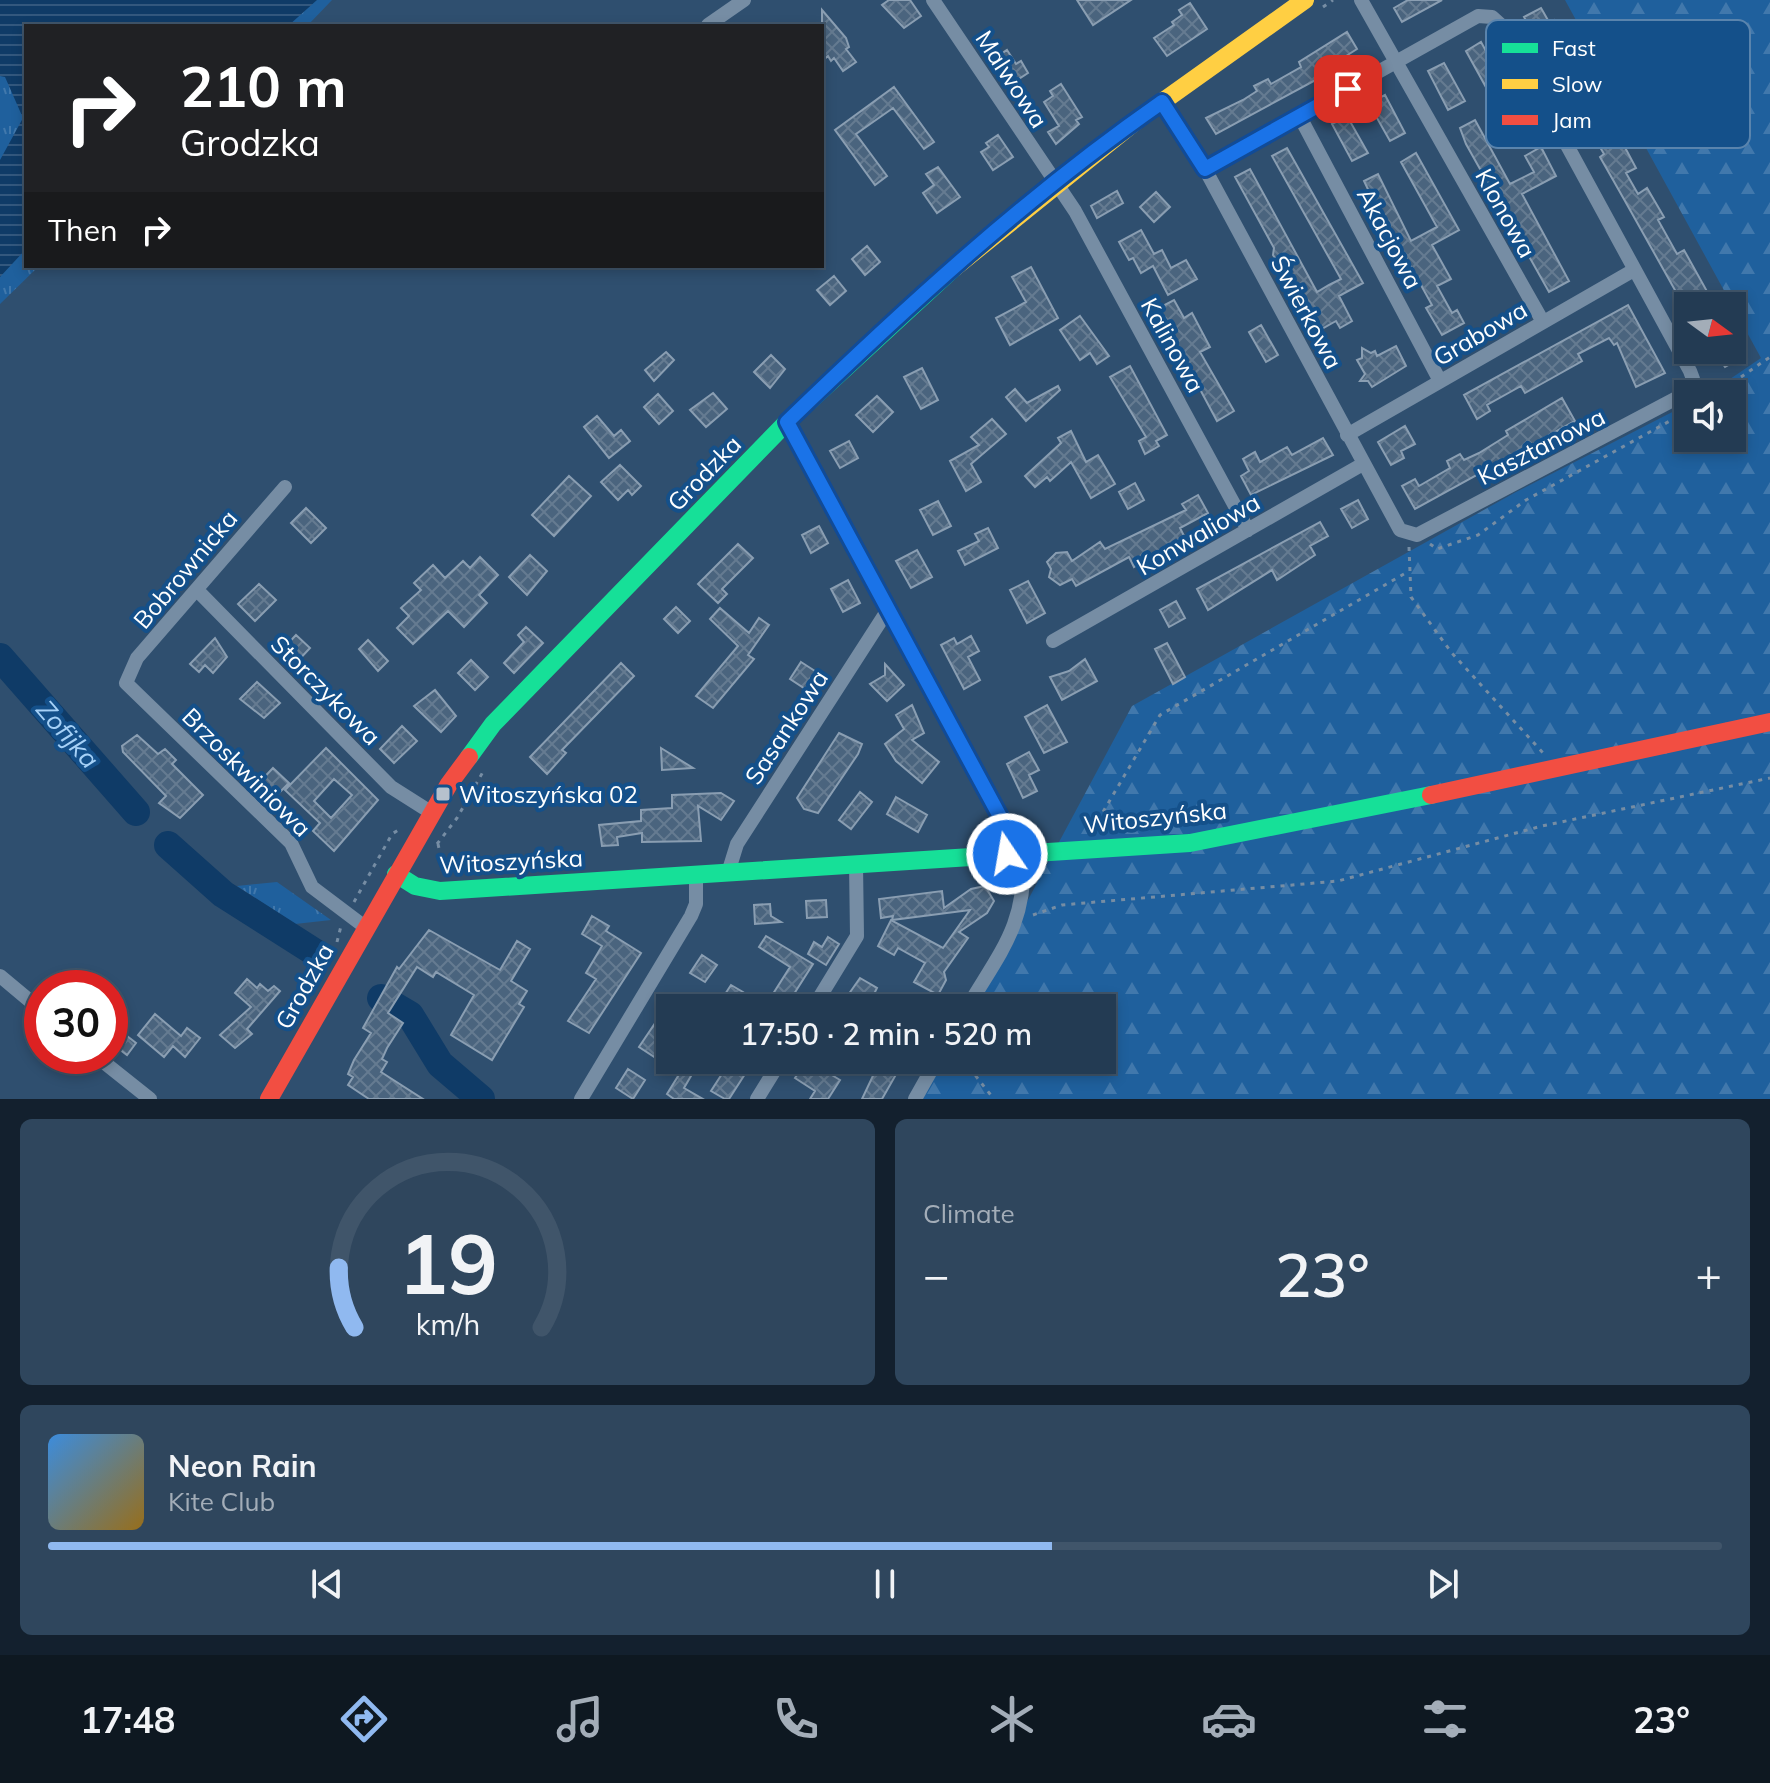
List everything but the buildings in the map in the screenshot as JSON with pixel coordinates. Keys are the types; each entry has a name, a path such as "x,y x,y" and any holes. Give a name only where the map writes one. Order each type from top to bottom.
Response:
{"street":[{"path":"709,24 744,0"},
{"name":"Malwowa","path":"933,0 1054,183"},
{"name":"Klonowa","path":"1361,0 1543,322"},
{"name":"Grodzka","path":"269,1099 418,835 493,724 787,422 938,281 1054,183 1162,102 1313,4"},
{"path":"1205,169 1478,16 1497,20"},
{"name":"Świerkowa","path":"1162,102 1205,169 1400,530 1413,535"},
{"name":"Akacjowa","path":"1300,117 1440,381"},
{"path":"1567,148 1690,371 1690,380"},
{"name":"Kalinowa","path":"1054,183 1075,211 1248,530"},
{"name":"Grabowa","path":"1347,435 1634,270"},
{"name":"Kasztanowa","path":"1413,535 1674,405"},
{"path":"787,422 1004,824 1016,854 1025,882 1018,921 975,994"},
{"name":"Konwaliowa","path":"1053,641 1363,464"},
{"name":"Bobrownicka","path":"126,683 137,658 285,487"},
{"name":"Storczykowa","path":"197,590 391,787 432,813"},
{"name":"Sasankowa","path":"728,873 737,844 889,608"},
{"name":"Brzoskwiniowa","path":"126,683 291,843 312,887 365,927"},
{"name":"Witoszyńska","path":"396,874 415,886 440,891 1190,843 1557,769 1770,722"},
{"path":"822,994 857,936 856,864"},
{"path":"581,1099 691,916 696,904 696,875"},
{"path":"0,976 24,996"},
{"path":"119,1074 150,1099"},
{"path":"757,1099 772,1074"},
{"path":"915,1099 929,1074"}],"path":[{"path":"1313,4 1333,0"},
{"path":"1737,380 1770,357"},
{"path":"1557,769 1443,641 1411,597 1409,571 1413,535 1437,549 1478,535 1526,500 1674,407"},
{"path":"1080,850 1160,715 1409,571"},
{"path":"336,947 347,915 392,834 404,829 438,844 485,767"},
{"path":"1018,921 1062,905 1338,881 1542,826 1770,778"},
{"path":"285,1031 315,975 325,966"},
{"path":"974,1074 994,1099"}],"green space":[{"path":"0,0 332,0 309,24 24,24 24,268 37,268 0,304"},
{"path":"1565,0 1770,0 1770,1099 921,1099 934,1074 1116,1074 1116,994 978,994 1132,706 1516,492 1674,411 1674,452 1746,452 1746,380 1729,380 1761,358 1746,331 1746,292 1725,292 1646,148 1750,148 1750,20 1576,20"},
{"path":"277,882 331,920 295,924 237,886"}],"shaded area":[{"path":"0,0 317,0 290,24 24,24 24,251 0,277 0,160 23,118 5,77 0,76"}],"waterway":[{"name":"Zofijka","path":"0,657 136,812"},
{"name":"Zofijka","path":"168,845 223,894 319,955"},
{"name":"Zofijka","path":"381,998 410,1015 440,1064 481,1099"}],"traffic: fast":[{"path":"469,757 493,724 787,422 954,268"},
{"path":"396,874 415,886 440,891 1190,843 1431,795"}],"traffic: slow":[{"path":"954,268 1141,117 1305,0"}],"traffic: jam":[{"path":"1431,795 1770,722"},
{"path":"269,1099 449,784 469,757"}],"place":[{"name":"Witoszyńska 02","path":"443,794"}],"route":[{"path":"1007,854 1004,824 787,422 957,264 1054,183 1162,102 1205,169 1348,89"}]}
